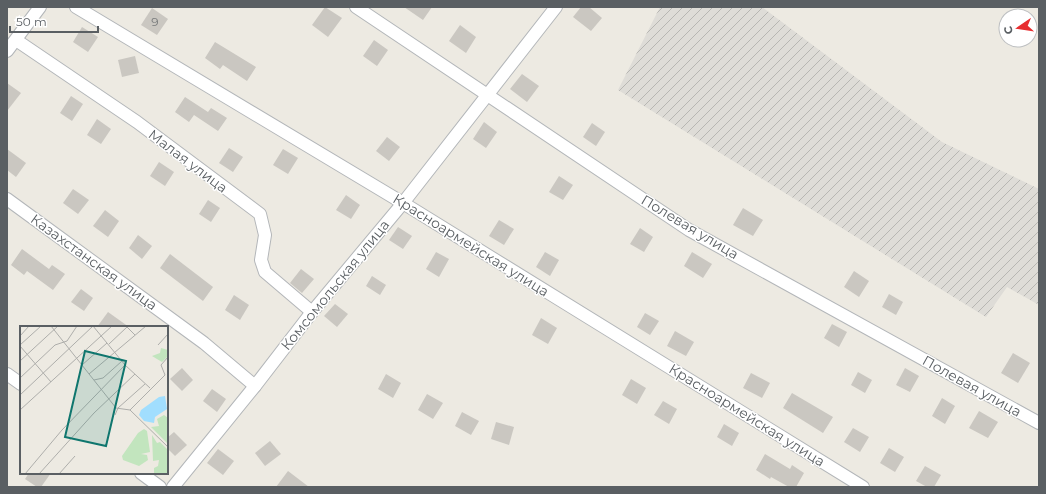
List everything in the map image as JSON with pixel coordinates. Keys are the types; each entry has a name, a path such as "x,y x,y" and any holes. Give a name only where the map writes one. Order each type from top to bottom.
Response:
{"street":[{"path":"7,51 40,7"},
{"name":"Красноармейская улица","path":"76,7 403,203 863,487"},
{"name":"Полевая улица","path":"356,7 689,230 1039,423"},
{"name":"Комсомольская улица","path":"173,487 255,386 312,312 403,203 556,7"},
{"name":"Малая улица","path":"16,40 137,122 260,214 265,235 262,260 265,272 312,312"},
{"name":"Казахстанская улица","path":"7,199 204,343 255,386"},
{"path":"7,374 20,383"},
{"path":"142,474 160,487"}],"shaded area":[{"path":"660,7 762,7 942,142 1039,189 1039,305 1007,287 986,317 618,90"}],"building":[{"path":"325,7 342,18 328,37 312,25"},
{"path":"404,7 432,7 423,20"},
{"path":"581,7 589,7 602,18 591,31 573,17"},
{"path":"152,8 168,19 157,35 141,25"},
{"path":"460,25 476,37 466,53 449,41"},
{"path":"82,27 98,37 88,52 73,42"},
{"path":"374,40 388,50 377,66 363,56"},
{"path":"215,42 256,67 247,81 223,65 220,69 205,58"},
{"path":"135,56 139,73 122,77 118,60"},
{"path":"522,74 539,86 527,102 510,89"},
{"path":"7,83 21,93 7,111"},
{"path":"71,96 83,104 72,121 60,113"},
{"path":"185,97 208,112 211,108 227,118 218,131 194,115 189,122 175,112"},
{"path":"97,119 111,129 101,144 87,135"},
{"path":"484,122 497,132 486,148 473,139"},
{"path":"592,123 605,132 596,146 583,137"},
{"path":"387,137 400,147 389,161 376,151"},
{"path":"229,148 243,157 233,172 219,163"},
{"path":"7,149 26,163 16,177 7,170"},
{"path":"283,149 298,158 288,174 273,165"},
{"path":"159,162 174,172 165,186 150,176"},
{"path":"559,176 573,185 563,200 549,192"},
{"path":"73,189 89,200 78,214 63,203"},
{"path":"346,195 360,205 351,219 336,210"},
{"path":"208,200 220,208 211,222 199,214"},
{"path":"743,208 763,220 753,236 733,225"},
{"path":"105,210 119,221 108,237 93,226"},
{"path":"499,220 514,229 504,245 489,236"},
{"path":"398,227 412,236 403,249 389,240"},
{"path":"640,228 653,237 644,252 630,244"},
{"path":"138,235 152,246 142,259 129,248"},
{"path":"22,249 49,269 52,265 65,274 53,290 27,271 24,275 11,265"},
{"path":"436,252 449,259 439,277 426,269"},
{"path":"545,252 559,260 550,276 536,267"},
{"path":"692,252 712,264 703,278 684,266"},
{"path":"170,254 213,287 203,301 160,268"},
{"path":"301,269 314,279 302,293 290,283"},
{"path":"854,271 869,281 859,297 844,287"},
{"path":"372,276 386,285 380,295 366,286"},
{"path":"81,289 93,298 84,311 71,302"},
{"path":"889,294 903,302 896,315 882,307"},
{"path":"234,295 249,305 240,320 225,310"},
{"path":"335,304 348,314 337,327 324,316"},
{"path":"108,312 128,326 98,326"},
{"path":"645,313 659,321 650,335 637,327"},
{"path":"541,318 557,328 548,344 532,335"},
{"path":"832,324 847,332 839,347 824,338"},
{"path":"675,331 694,342 686,356 667,346"},
{"path":"1013,353 1030,363 1018,383 1001,373"},
{"path":"182,368 193,380 182,391 170,379"},
{"path":"905,368 919,376 910,392 896,385"},
{"path":"858,372 872,380 865,393 851,385"},
{"path":"751,373 770,383 762,398 743,388"},
{"path":"386,374 401,383 393,398 378,389"},
{"path":"631,379 646,388 637,404 622,395"},
{"path":"212,389 226,399 217,412 203,401"},
{"path":"792,393 833,417 823,433 783,408"},
{"path":"427,394 443,403 433,419 418,410"},
{"path":"942,398 955,406 945,424 932,416"},
{"path":"663,401 677,409 669,424 654,415"},
{"path":"979,411 998,422 988,438 969,428"},
{"path":"462,412 479,421 471,435 455,426"},
{"path":"496,422 514,427 509,445 491,439"},
{"path":"724,424 739,433 732,446 717,437"},
{"path":"853,428 869,437 860,452 844,442"},
{"path":"174,432 187,445 175,456 168,449 168,437"},
{"path":"270,441 281,454 265,466 255,453"},
{"path":"889,448 904,457 895,472 880,463"},
{"path":"218,449 234,461 223,475 207,463"},
{"path":"765,454 790,469 792,465 804,473 796,487 789,487 771,477 770,479 756,470"},
{"path":"925,466 941,475 934,487 927,487 916,481"},
{"path":"288,471 309,487 276,487"},
{"path":"28,474 50,474 41,487 37,487 25,479"}]}
